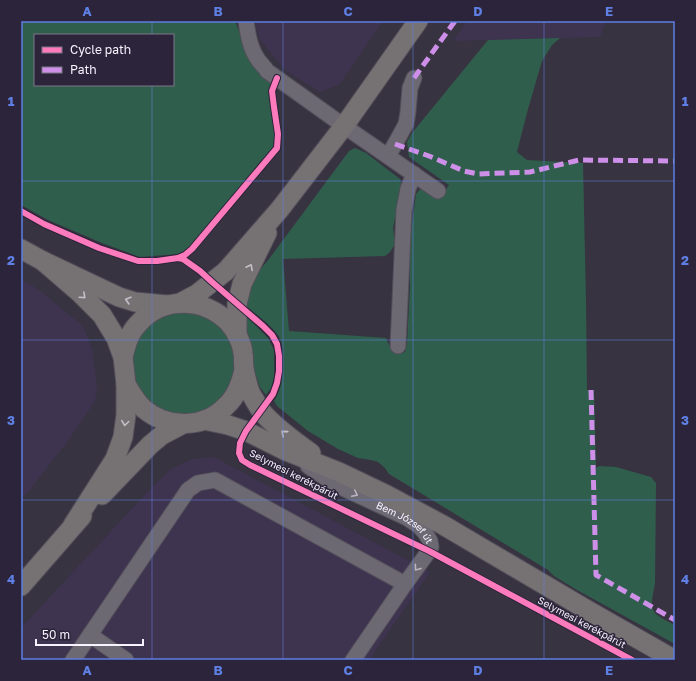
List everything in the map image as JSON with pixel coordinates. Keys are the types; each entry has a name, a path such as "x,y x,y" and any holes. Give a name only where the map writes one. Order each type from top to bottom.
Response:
{"main road":[{"path":"123,357 131,334 137,324 146,316 197,294 226,271 280,209 344,126 418,21"},
{"path":"237,335 237,304 242,284 280,209"},
{"path":"21,249 119,297 135,302 194,304 207,307 219,314 230,324 237,335 243,352 244,369 249,390 261,411 296,443 339,472"},
{"path":"43,261 80,293 102,315 116,338 123,357 126,384 126,415 123,437 115,458 73,525"},
{"path":"126,384 133,397 154,417 168,422 183,424 194,423 217,414 227,405 241,382 244,369"},
{"path":"204,420 228,425 246,431 286,451 339,472 387,494 675,660"},
{"path":"21,586 73,525 150,445 162,435 183,424"}],"street":[{"path":"246,21 249,40 259,61 267,70 344,126 438,191"},
{"path":"388,156 406,124 410,88 414,78"},
{"path":"398,346 404,210 408,189 414,174"},
{"name":"Bem József út","path":"286,451 336,485 407,518 419,526 426,534 431,547 406,584"},
{"path":"65,660 133,561 188,490 198,482 215,480 406,584 353,660"},
{"path":"73,660 188,490"},
{"path":"90,635 126,660"}],"shaded area":[{"path":"255,21 383,21 339,85 320,92 286,71 259,39"},
{"path":"467,21 606,21 600,37 453,41"},
{"path":"21,279 39,290 83,326 92,349 97,385 95,401 70,438 29,491 21,499"},
{"path":"214,457 430,572 369,660 21,660 21,628 152,487 171,469 192,459"}],"green space":[{"path":"21,21 235,21 244,43 272,81 270,92 275,133 273,147 187,251 179,254 140,257 48,220 21,205"},
{"path":"560,38 552,45 542,61 517,152 527,160 583,163 587,390 594,390 596,468 599,466 616,467 651,477 656,483 655,584 652,606 656,614 675,625 675,644 554,576 548,570 389,474 378,462 358,458 338,449 308,431 277,406 274,401 280,389 282,377 282,344 279,336 271,327 246,306 247,292 259,271 349,151 355,148 366,153 400,179 402,186 393,228 395,244 390,252 385,256 283,259 289,331 386,338 389,345 397,354 405,352 407,344 410,286 409,245 416,194 421,188 439,199 449,185 409,157 407,142 412,133 488,40"},
{"path":"206,309 241,350 228,402 173,421 146,408 125,364 153,314"},
{"path":"242,312 268,338 274,350 274,377 271,388 266,395 260,387 254,369 253,351 243,320"}],"marked path":[{"path":"414,78 455,21"},
{"path":"395,144 429,156 464,171 478,174 530,172 579,160 675,161"},
{"path":"591,390 596,575 675,620"}],"cycle path":[{"path":"178,258 185,255 192,249 277,148 278,134 272,91 277,78"},
{"name":"Selymesi kerékpárút","path":"21,211 44,224 99,248 138,261 157,261 178,258 183,259 200,271 272,335 277,344 279,356 277,383 273,394 246,431 240,443 239,453 242,460 429,551 632,660"}]}
